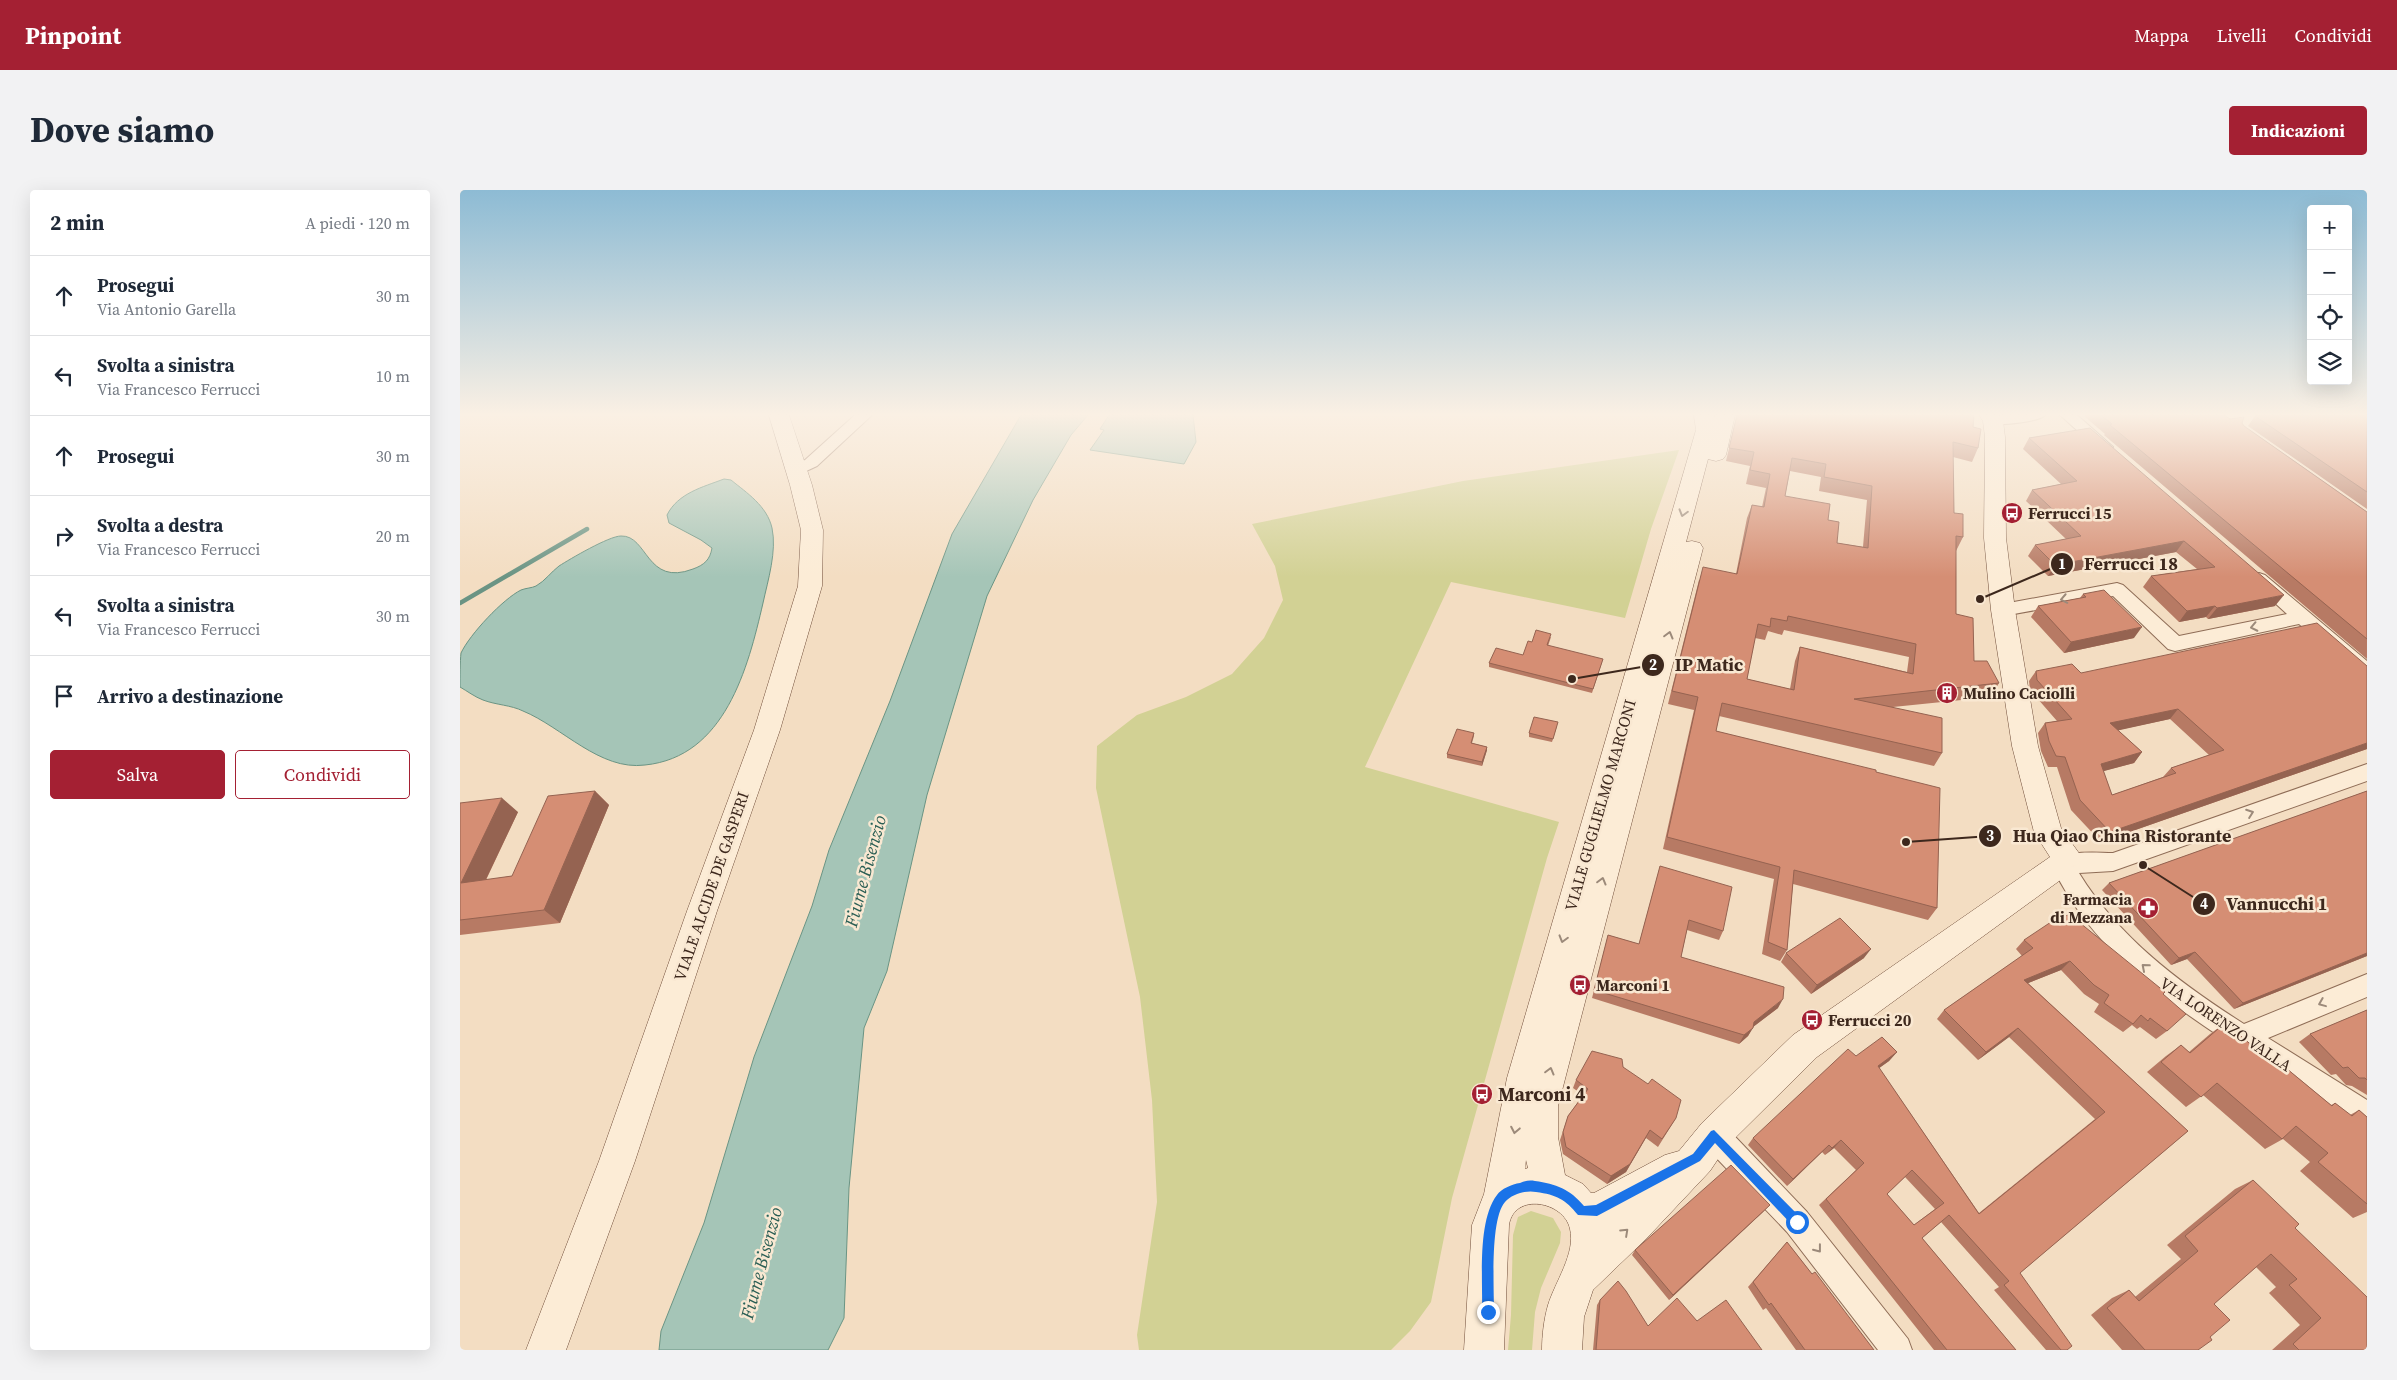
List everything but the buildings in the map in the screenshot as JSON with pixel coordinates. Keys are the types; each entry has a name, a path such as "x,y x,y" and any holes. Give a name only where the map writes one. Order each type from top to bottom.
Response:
{"street":[{"name":"VIALE GUGLIELMO MARCONI","path":"1484,1350 1488,1312 1490,1231 1493,1213 1501,1198 1524,1078 1695,469"},
{"name":"VIALE GUGLIELMO MARCONI","path":"1549,1188 1540,1137 1540,1106 1713,469"},
{"path":"1995,469 1995,538 2003,610 2025,746 2057,857"},
{"name":"VIALE ALCIDE DE GASPERI","path":"546,1350 617,1161 702,911 767,730 800,626 810,586 812,530 796,470"},
{"path":"2248,570 2367,672"},
{"path":"2003,610 2116,589 2175,644 2302,617"},
{"path":"2057,857 2113,862 2367,772"},
{"path":"1577,1278 1632,1226 1706,1146 1805,1046 2029,887 2057,857"},
{"name":"VIA LORENZO VALLA","path":"2057,857 2095,916 2129,953 2163,982 2208,1016 2367,1115"},
{"path":"2242,1037 2367,985"},
{"path":"1582,1211 1597,1211 1706,1146"},
{"path":"1706,1146 1797,1222 1896,1350"},
{"path":"1501,1198 1515,1189 1530,1185 1549,1188 1570,1197 1582,1211 1589,1230 1588,1252 1577,1278 1562,1328 1562,1350"}],"shaded area":[{"path":"1546,469 1672,469 1651,529 1625,618 1451,582 1365,767 1559,822 1547,858 1452,1198 1431,1302 1410,1331 1391,1350 1139,1350 1137,1335 1157,1202 1152,1100 1140,997 1096,788 1097,746 1137,715 1186,697 1232,674 1264,638 1283,600 1275,566 1252,524 1463,481"},
{"path":"1531,1211 1553,1218 1561,1232 1560,1243 1541,1288 1535,1312 1532,1350 1508,1350 1513,1235 1518,1217"}],"water":[{"name":"Fiume Bisenzio","path":"990,469 1051,469 1033,500 987,596 927,795 887,971 864,1028 849,1188 844,1318 828,1350 659,1350 661,1331 704,1223 754,1057 812,906 829,850 890,701 952,534"},
{"path":"724,479 731,480 756,501 766,513 772,528 773,556 757,628 740,681 714,727 695,745 672,758 645,765 628,765 597,755 538,718 523,711 483,700 460,687 461,653 465,645 488,618 505,601 521,590 536,586 559,566 590,548 621,536 630,538 637,543 657,566 666,571 678,573 703,564 710,556 712,548 669,523 667,515 672,507 684,496"}],"waterway":[{"path":"460,603 587,529"}],"place":[{"name":"Ferrucci 15","path":"2012,513"},
{"name":"Ferrucci 18","path":"1980,599"},
{"name":"IP Matic","path":"1572,679"},
{"name":"Mulino Caciolli","path":"1947,693"},
{"name":"Hua Qiao China Ristorante","path":"1906,842"},
{"name":"Vannucchi 1","path":"2143,865"},
{"name":"Farmacia di Mezzana","path":"2148,908"},
{"name":"Marconi 1","path":"1580,985"},
{"name":"Ferrucci 20","path":"1812,1020"},
{"name":"Marconi 4","path":"1482,1094"}],"route":[{"path":"1488,1312 1490,1231 1493,1213 1501,1198 1515,1189 1530,1185 1549,1188 1570,1197 1582,1211 1597,1211 1697,1158 1714,1135 1797,1222"}]}
